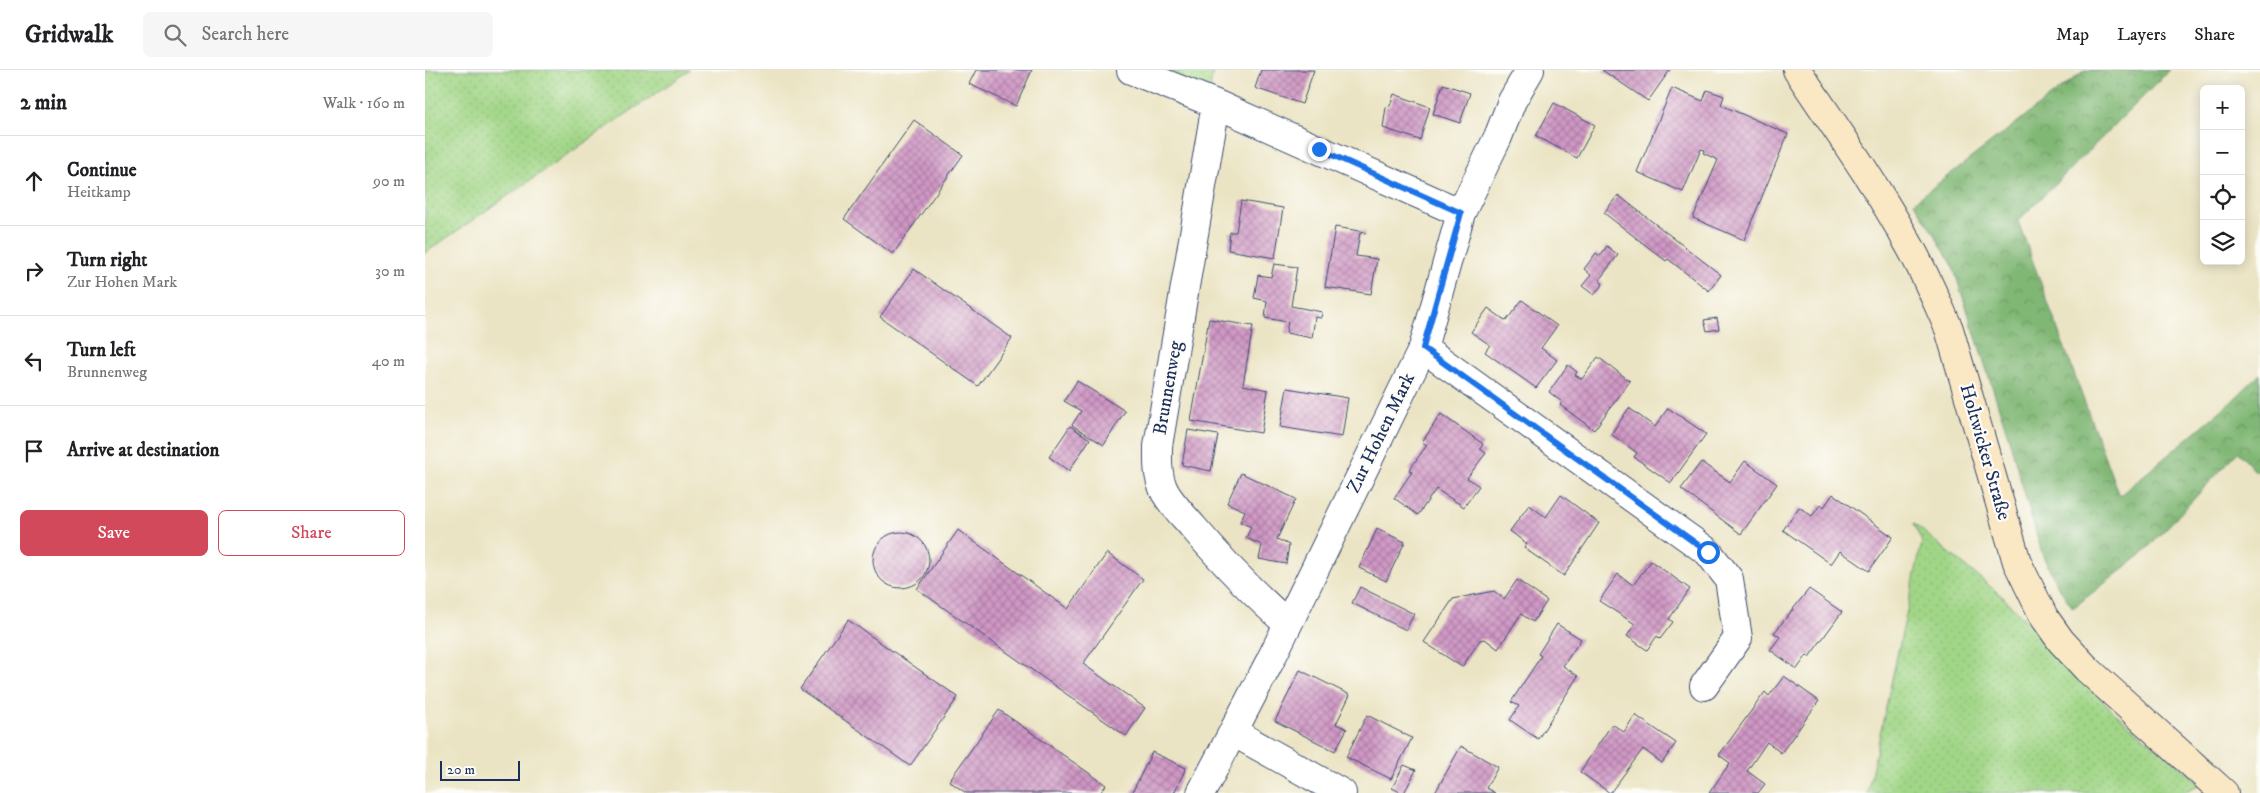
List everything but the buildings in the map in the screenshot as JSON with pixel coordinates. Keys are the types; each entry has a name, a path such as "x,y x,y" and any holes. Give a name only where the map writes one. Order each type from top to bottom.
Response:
{"street":[{"path":"1131,70 1216,104 1461,213"},
{"name":"Zur Hohen Mark","path":"1201,793 1288,624 1423,348 1461,213 1498,137 1512,101 1530,70"},
{"name":"Holtwicker Straße","path":"1797,70 1895,220 1934,294 1949,329 2017,562 2044,617 2061,641 2087,669 2224,793"},
{"name":"Brunnenweg","path":"1216,104 1158,446 1158,473 1163,489 1173,504 1220,558 1262,602 1288,624"},
{"path":"1423,348 1708,552 1729,579 1738,638 1704,686"},
{"path":"1233,732 1342,793"}],"green space":[{"path":"425,70 690,70 425,253"},
{"path":"1160,70 1213,70 1210,90"},
{"path":"2085,70 2170,70 2018,221 2119,496 2231,402 2260,374 2260,467 2256,472 2238,452 2141,555 2073,608 2057,585 2042,554 2006,429 1952,264 1914,202"},
{"path":"1913,523 2003,597 2115,713 2201,784 2181,793 1867,793 1922,542"}],"route":[{"path":"1319,149 1461,213 1423,348 1708,552"}]}
